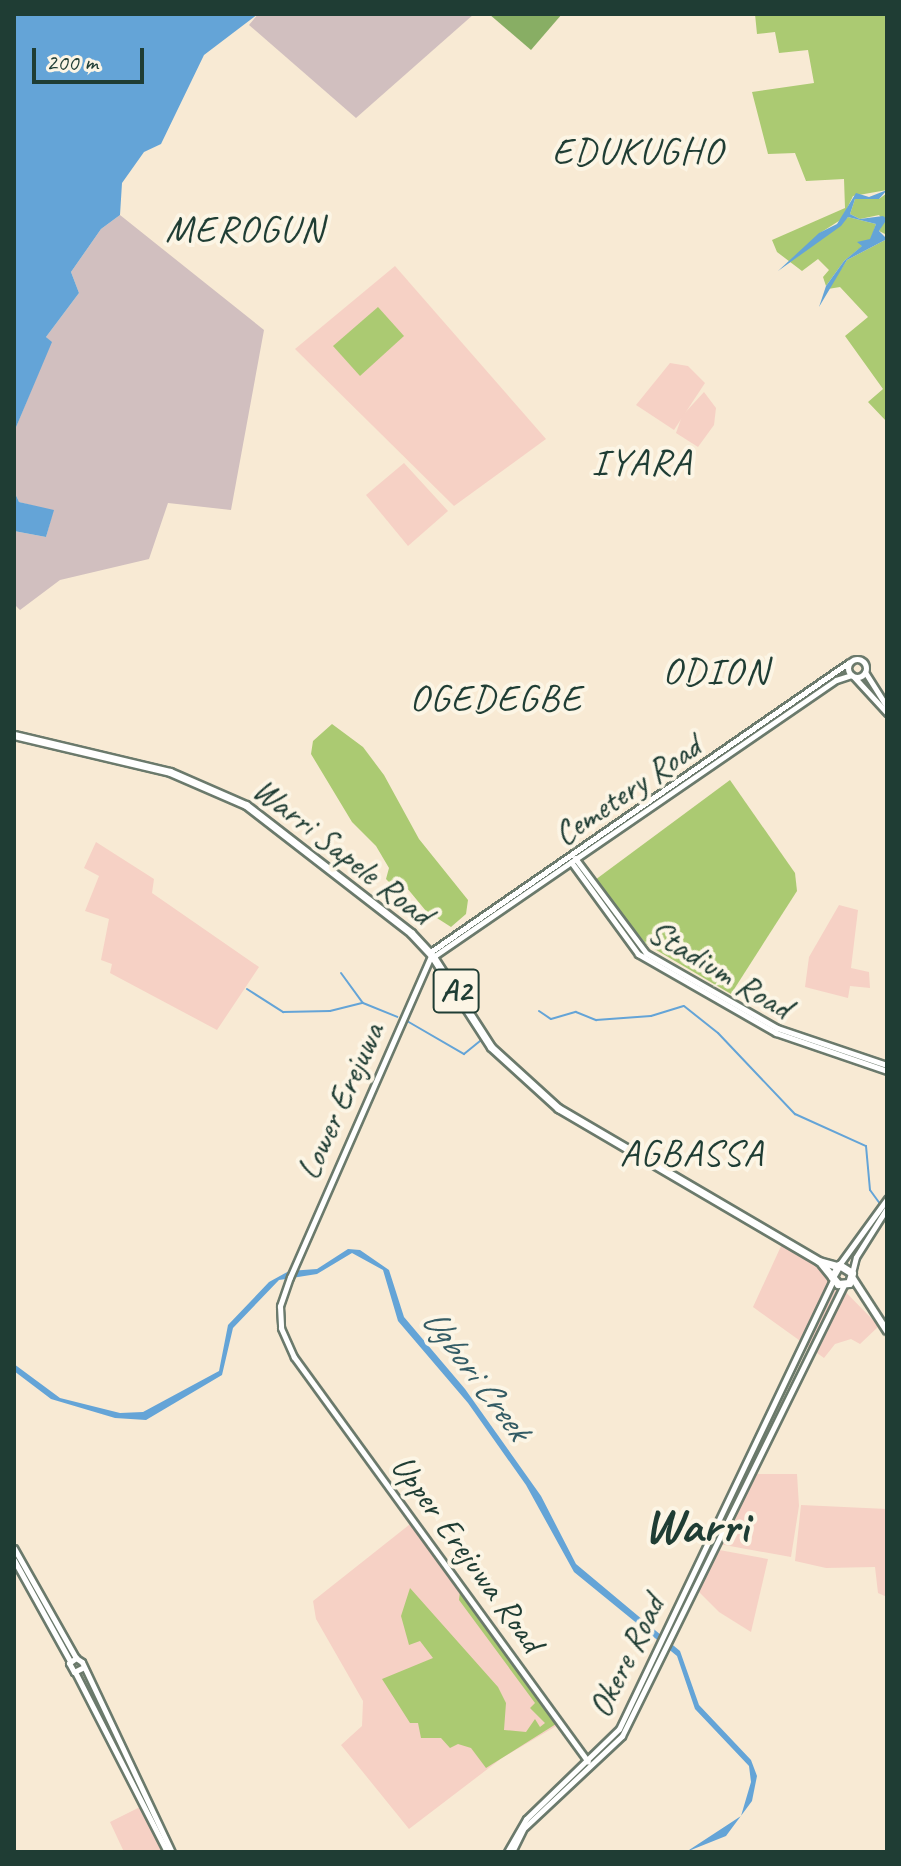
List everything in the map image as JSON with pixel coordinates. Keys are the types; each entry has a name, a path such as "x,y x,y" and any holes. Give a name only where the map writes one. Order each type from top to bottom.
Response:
{"highway":[{"name":"Warri Sapele Road","path":"14,735 170,772 233,797 362,891 431,955 491,1047 558,1108 819,1261 838,1266 849,1280"},
{"name":"Warri Sapele Road","path":"819,1261 833,1278"},
{"path":"838,1266 833,1278 849,1280"}],"main road":[{"path":"887,707 865,672 861,659 848,663 852,676 887,713"},
{"name":"Cemetery Road","path":"572,858 848,663"},
{"name":"Cemetery Road","path":"431,955 836,680 865,672"},
{"name":"Stadium Road","path":"572,858 638,954 776,1033 887,1068"},
{"name":"Lower Erejuwa","path":"290,1277 431,955"},
{"path":"838,1266 887,1199"},
{"name":"Okere Road","path":"664,1638 849,1280 856,1257 887,1208"},
{"name":"Upper Erejuwa Road","path":"290,1277 280,1306 281,1328 307,1375 588,1761"},
{"name":"Okere Road","path":"509,1852 523,1829 622,1736 664,1638 807,1345 833,1278"},
{"path":"849,1280 887,1331"},
{"path":"14,1548 73,1660 74,1672 170,1852"},
{"path":"14,1560 73,1660 82,1668 170,1852"},
{"name":"Okere Road","path":"509,1852 526,1819 619,1729 661,1646"},
{"path":"74,1672 82,1668"}],"shaded area":[{"path":"258,14 474,14 356,118 249,25"},
{"path":"120,215 264,330 231,510 168,503 149,559 60,580 20,610 14,604 14,531 46,537 53,511 19,502 14,491 14,432 51,342 46,337 79,293 71,272 101,229"},
{"path":"395,266 546,439 454,506 295,349"},
{"path":"670,363 688,366 705,383 674,430 636,405"},
{"path":"704,392 716,408 714,425 698,447 676,433 682,416"},
{"path":"404,463 448,511 408,546 366,495"},
{"path":"96,842 154,879 152,893 259,967 217,1030 110,973 112,964 101,960 109,919 85,911 99,876 84,868"},
{"path":"839,905 858,910 851,968 869,972 870,988 850,986 848,998 805,987 809,957"},
{"path":"782,1244 819,1265 879,1326 860,1344 851,1339 835,1344 824,1358 753,1307"},
{"path":"751,1474 797,1474 799,1506 791,1557 719,1544"},
{"path":"801,1505 887,1509 887,1597 878,1593 875,1567 826,1568 795,1561"},
{"path":"414,1521 558,1725 502,1758 409,1829 341,1745 362,1726 363,1701 316,1619 313,1601"},
{"path":"714,1549 768,1559 751,1632 719,1612 697,1590"},
{"path":"140,1807 163,1852 124,1852 110,1822"}],"green space":[{"path":"489,14 562,14 531,50"},
{"path":"755,14 887,14 887,190 853,196 842,219 820,233 794,259 848,217 876,224 871,239 844,261 826,286 823,277 829,270 818,259 802,271 777,252 772,240 845,208 844,179 806,181 795,153 768,154 752,92 814,83 808,50 779,53 775,32 757,34"},
{"path":"887,193 887,235 879,231 884,221 879,215 860,219 850,214 855,199 879,199"},
{"path":"887,239 887,422 868,402 883,389 845,336 868,317 840,287 828,289 847,260"},
{"path":"378,307 404,336 360,376 333,346"},
{"path":"332,724 363,747 384,775 419,839 468,900 466,914 451,927 426,911 402,882 392,885 386,879 389,868 376,846 352,822 311,754 313,741"},
{"path":"730,780 795,873 797,891 731,994 646,944 595,880"},
{"path":"410,1588 498,1687 506,1703 504,1730 526,1732 535,1719 540,1727 545,1723 530,1708 535,1703 459,1600 460,1591 556,1724 486,1768 471,1748 458,1744 450,1748 441,1738 421,1738 418,1723 410,1723 382,1679 433,1658 420,1641 409,1645 401,1616"}],"water":[{"path":"14,14 258,14 204,55 161,144 144,152 122,183 120,215 101,229 71,272 79,293 46,337 52,342 14,432"},
{"path":"887,190 879,199 855,199 850,214 860,219 883,216 887,219 879,231 887,239 847,260 819,307 826,286 844,261 862,246 857,242 870,239 876,224 848,217 841,226 778,271 819,233 837,224 856,193 869,197"},
{"path":"14,491 19,502 54,510 46,537 14,531"},
{"path":"348,1249 360,1250 389,1270 404,1317 465,1389 541,1496 576,1564 680,1651 699,1705 751,1760 757,1776 752,1801 741,1816 751,1782 749,1766 695,1709 677,1656 574,1572 526,1485 468,1403 398,1321 383,1270 352,1253 317,1274 279,1280 233,1328 222,1375 146,1420 115,1418 51,1399 14,1371 14,1364 60,1398 120,1413 143,1412 219,1371 228,1325 269,1282 289,1271 317,1269"},
{"path":"741,1816 726,1836 686,1852"}],"waterway":[{"path":"341,973 363,1003"},
{"path":"247,989 283,1012 330,1011 363,1003 397,1017"},
{"path":"539,1011 551,1019 576,1012 596,1020 651,1016 684,1006 718,1033 795,1114 866,1146 870,1190 880,1204"},
{"path":"407,1021 464,1054 480,1041"}],"district":[{"name":"EDUKUGHO","path":"638,151"},
{"name":"MEROGUN","path":"245,229"},
{"name":"IYARA","path":"642,462"},
{"name":"ODION","path":"716,671"},
{"name":"OGEDEGBE","path":"496,698"},
{"name":"AGBASSA","path":"692,1153"},
{"name":"Warri","path":"696,1526"}],"water label":[{"name":"Ugbori Creek","path":"476,1374"}]}
